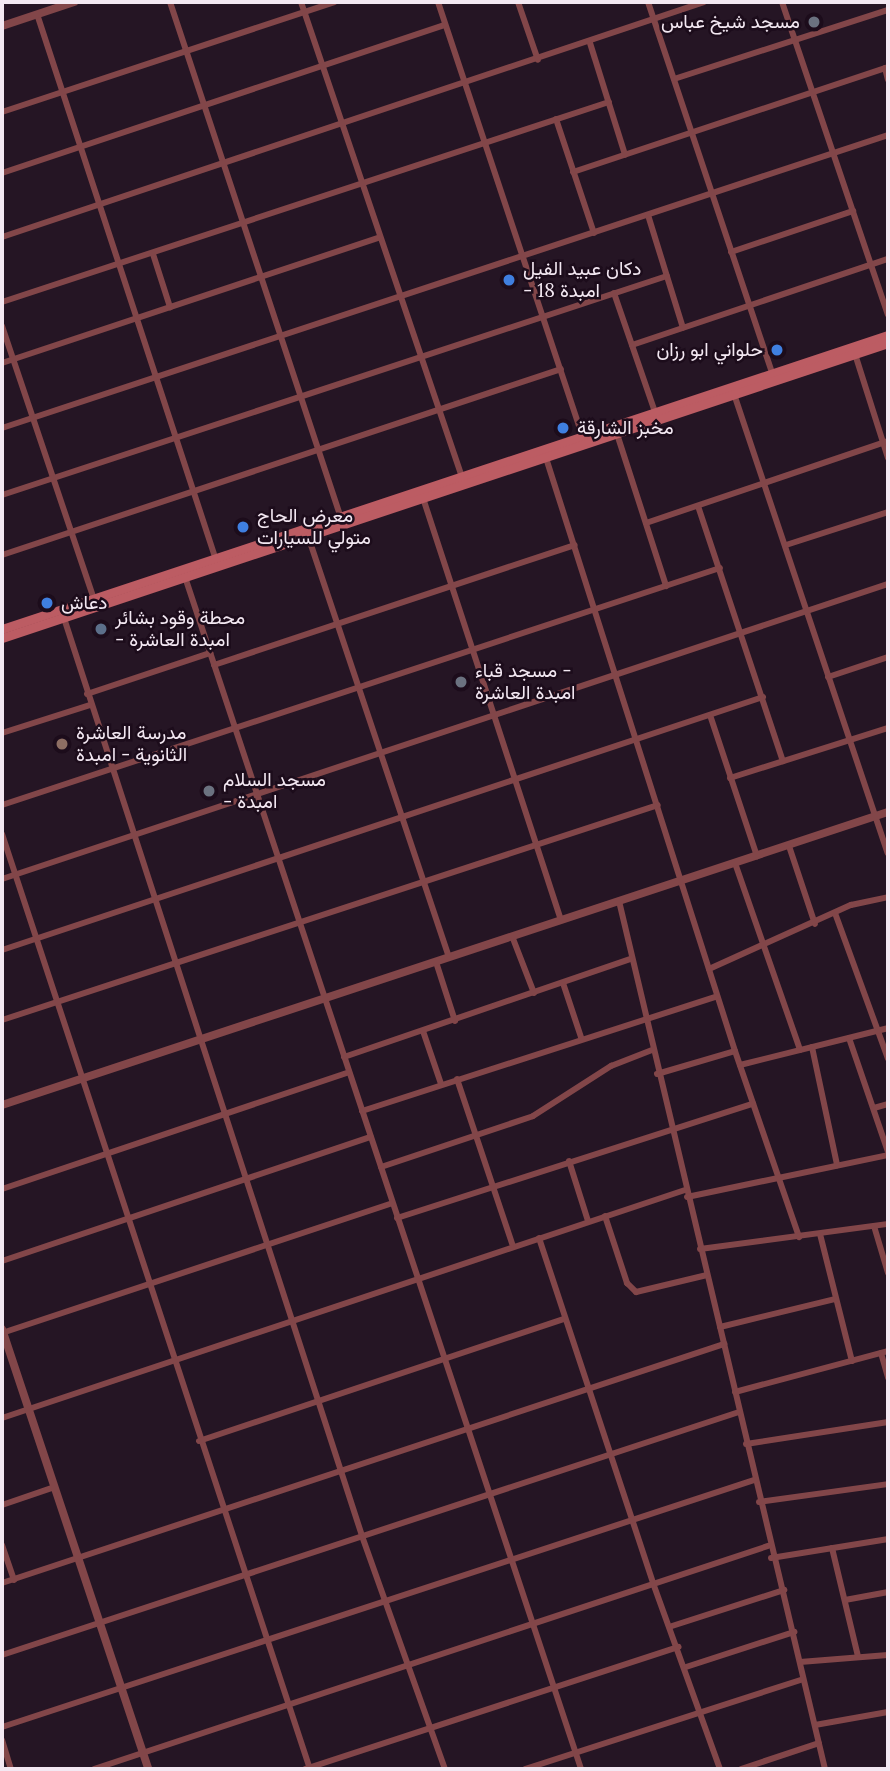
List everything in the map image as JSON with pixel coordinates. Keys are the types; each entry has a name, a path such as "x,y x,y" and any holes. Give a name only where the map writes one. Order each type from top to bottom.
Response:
{"main road":[{"path":"2,638 93,597 185,577 423,498 462,480 582,436 888,335"},
{"path":"2,629 62,613 340,515 546,457 888,343"}],"street":[{"path":"2,26 74,2"},
{"path":"170,2 340,515"},
{"path":"301,2 462,480"},
{"path":"2,112 334,2"},
{"path":"438,2 582,436"},
{"path":"518,2 538,60"},
{"path":"648,2 772,373"},
{"path":"2,237 466,85 704,2"},
{"path":"782,2 888,315"},
{"path":"674,79 888,10"},
{"path":"37,14 215,557"},
{"path":"2,173 445,25"},
{"path":"590,43 625,155"},
{"path":"573,172 886,68 888,80"},
{"path":"2,302 609,102"},
{"path":"556,119 594,233"},
{"path":"2,428 888,135"},
{"path":"731,252 853,211"},
{"path":"648,215 683,328"},
{"path":"2,363 380,237"},
{"path":"153,254 170,307"},
{"path":"632,345 888,259"},
{"path":"2,495 667,276"},
{"path":"614,293 655,412"},
{"path":"2,326 93,597"},
{"path":"855,354 886,442 888,458"},
{"path":"2,555 318,447 438,411 561,369"},
{"path":"734,394 786,545 848,741 888,853"},
{"path":"617,434 666,586"},
{"path":"646,523 886,442"},
{"path":"546,457 735,1051 799,1237"},
{"path":"423,498 561,920"},
{"path":"698,506 783,761"},
{"path":"786,545 888,512"},
{"path":"309,536 449,957"},
{"path":"214,665 575,545"},
{"path":"2,805 720,568"},
{"path":"185,577 326,997 486,1495 581,1769"},
{"path":"2,878 888,584"},
{"path":"62,613 132,836 362,1536 445,1769"},
{"path":"87,694 210,653"},
{"path":"828,677 888,657"},
{"path":"2,950 763,697"},
{"path":"2,733 90,705"},
{"path":"710,715 757,856"},
{"path":"730,778 888,728"},
{"path":"2,1020 658,805"},
{"path":"2,1105 888,812"},
{"path":"2,834 308,1769 679,1647"},
{"path":"789,846 815,924"},
{"path":"735,863 800,1050"},
{"path":"709,969 765,947 835,913 888,897"},
{"path":"619,901 657,1074 720,1327 768,1546 784,1590 825,1769"},
{"path":"835,913 888,1059"},
{"path":"512,936 534,993"},
{"path":"344,1057 631,959"},
{"path":"436,962 455,1021"},
{"path":"563,983 581,1038"},
{"path":"362,1111 644,1016 718,996"},
{"path":"740,1065 888,1028"},
{"path":"423,1031 441,1084"},
{"path":"2,1418 588,1221 686,1194 888,1153 849,1038"},
{"path":"812,1047 836,1165"},
{"path":"381,1167 545,1111 611,1066 652,1050"},
{"path":"657,1074 735,1051"},
{"path":"2,1189 349,1072"},
{"path":"457,1079 513,1247"},
{"path":"397,1218 670,1127 753,1104"},
{"path":"874,1108 888,1104"},
{"path":"2,1261 371,1137"},
{"path":"569,1161 588,1221"},
{"path":"148,1769 2,1332 392,1203"},
{"path":"605,1216 627,1283 636,1292 707,1275"},
{"path":"700,1249 888,1224"},
{"path":"874,1226 888,1273"},
{"path":"820,1234 852,1362"},
{"path":"538,1238 631,1519 653,1583 672,1626 720,1769"},
{"path":"720,1327 835,1298"},
{"path":"200,1441 564,1319"},
{"path":"2,1583 724,1345"},
{"path":"735,1392 885,1352 888,1378"},
{"path":"2,1655 739,1412"},
{"path":"746,1444 888,1422"},
{"path":"2,1727 754,1480"},
{"path":"760,1502 888,1484"},
{"path":"2,1505 55,1488"},
{"path":"771,1558 888,1539"},
{"path":"2,1545 14,1580"},
{"path":"94,1769 768,1546"},
{"path":"832,1548 858,1656"},
{"path":"672,1626 784,1590"},
{"path":"845,1600 888,1592"},
{"path":"686,1667 793,1632"},
{"path":"800,1662 888,1655"},
{"path":"525,1769 803,1679"},
{"path":"815,1725 888,1712"},
{"path":"2,1740 11,1769"},
{"path":"741,1769 819,1743"}],"place":[{"name":"مسجد شيخ عباس","path":"814,22"},
{"name":"دكان عبيد الفيل - امبدة 18","path":"509,280"},
{"name":"حلواني ابو رزان","path":"777,350"},
{"name":"مخبز الشارقة","path":"563,428"},
{"name":"معرض الحاج متولي للسيارات","path":"243,527"},
{"name":"دعاش","path":"47,603"},
{"name":"محطة وقود بشائر - امبدة العاشرة","path":"101,629"},
{"name":"مسجد قباء - امبدة العاشرة","path":"461,682"},
{"name":"مدرسة العاشرة الثانوية - امبدة","path":"62,744"},
{"name":"مسجد السلام - امبدة","path":"209,791"}]}
